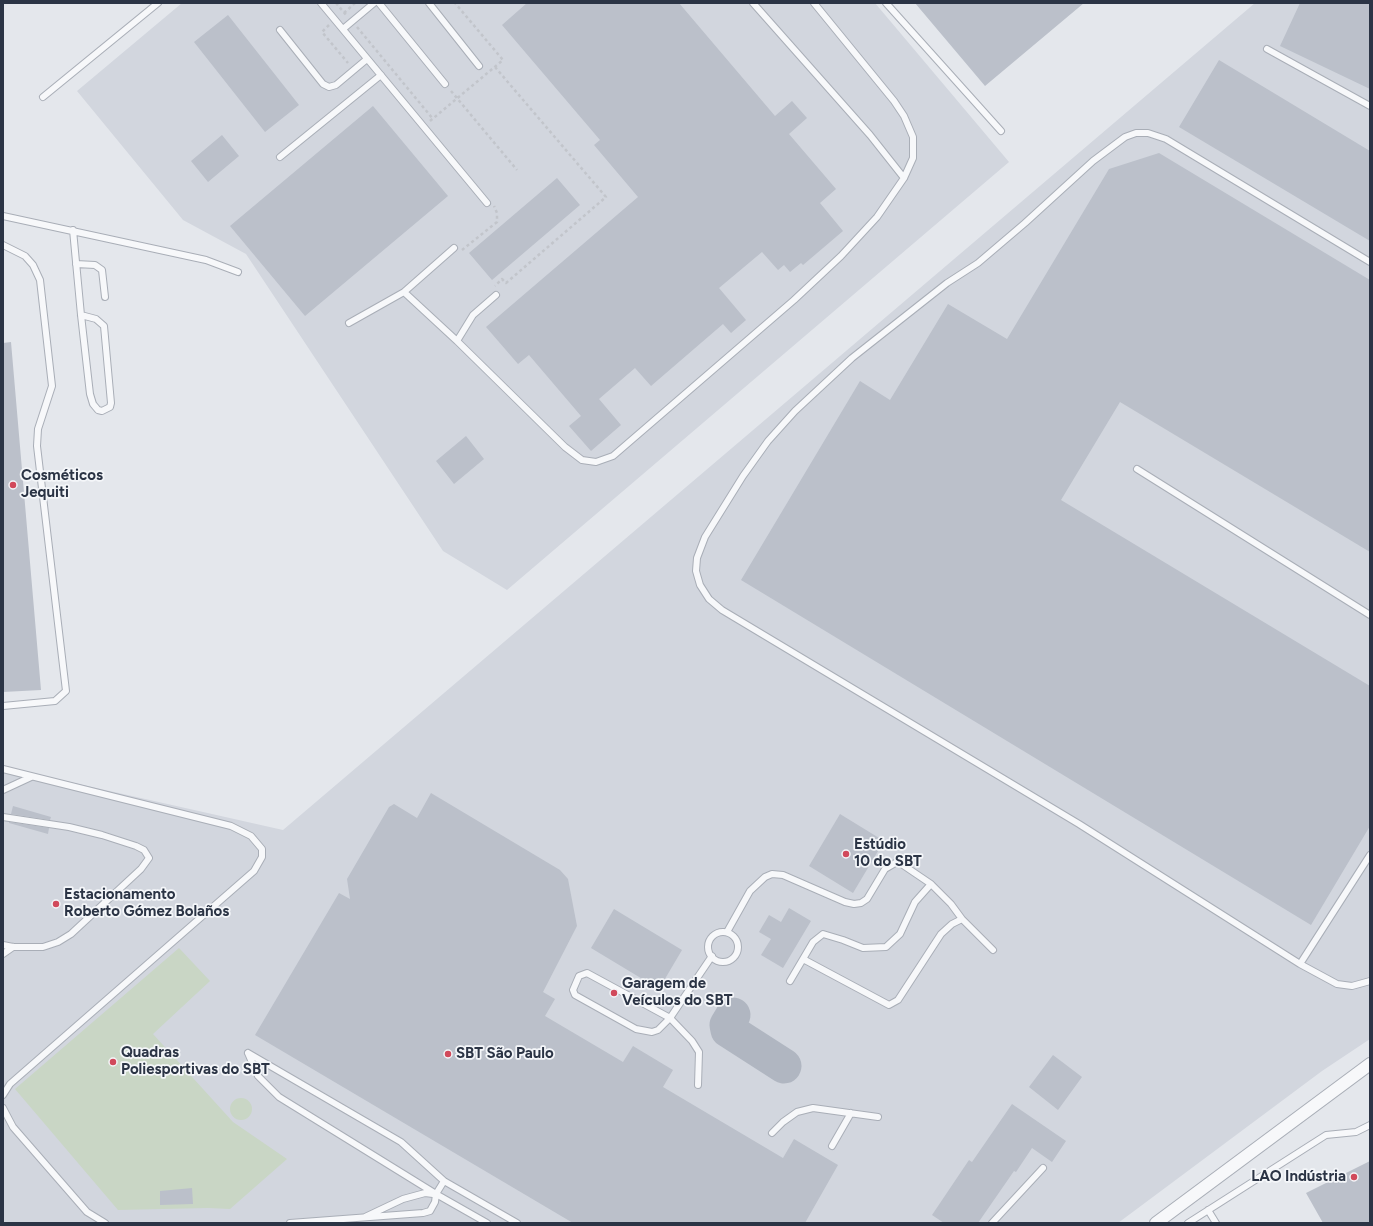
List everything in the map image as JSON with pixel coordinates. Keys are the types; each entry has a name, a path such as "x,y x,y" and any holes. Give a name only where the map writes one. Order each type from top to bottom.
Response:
{"street":[{"path":"1156,1223 1370,1064"}],"lane":[{"path":"43,97 158,3"},
{"path":"321,3 487,203"},
{"path":"343,29 374,3"},
{"path":"379,3 445,84"},
{"path":"429,3 478,66"},
{"path":"753,3 870,135 904,178"},
{"path":"404,292 457,341 565,447 582,460 596,462 613,456 764,326 835,262 877,217 904,178 914,158 913,137 904,116 894,101 814,3"},
{"path":"886,3 1001,131"},
{"path":"280,30 323,84 329,86 336,85 367,59"},
{"path":"1267,49 1370,106"},
{"path":"280,157 381,75"},
{"path":"1370,262 1166,139 1148,133 1136,133 1125,137 1093,161 1025,223 978,263 947,283 852,358 795,411 768,441 743,476 705,538 697,558 696,571 700,585 709,599 722,610 1079,824 1300,964 1337,984 1352,986 1370,981"},
{"path":"3,216 206,260 238,272"},
{"path":"73,230 81,315 90,394 93,404 98,410 102,411 110,407 111,403 104,326 96,319 81,315"},
{"path":"3,245 25,256 34,265 40,280 52,386 38,429 37,446 66,691 55,701 3,706"},
{"path":"349,323 404,292 454,248"},
{"path":"76,264 95,265 102,270 105,297"},
{"path":"457,341 473,315 496,295"},
{"path":"1137,469 1370,615"},
{"path":"3,770 231,826 251,836 262,849 262,857 254,871 10,1084 3,1095"},
{"path":"3,790 31,777"},
{"path":"3,817 69,827 102,835 136,846 144,850 149,858 141,869 71,934 58,942 43,947 12,947 3,945"},
{"path":"1300,964 1370,855"},
{"path":"727,932 750,891 765,877 772,874 783,875 845,902 854,904 861,903 867,899 885,869 896,862 900,863 931,884 943,894 962,919 993,950"},
{"path":"790,980 814,942 823,934 863,948 886,947 900,934 915,902 931,884"},
{"path":"803,959 888,1005 898,1000 906,991 941,934 952,924 962,919"},
{"path":"727,932 733,935 739,947 736,955 728,961 722,962 715,960 712,956 709,947 710,939 715,933 727,932"},
{"path":"3,954 12,947"},
{"path":"698,1085 699,1052 692,1041 670,1018 587,972 579,976 573,990 576,995 644,1032 658,1030 670,1018 712,956"},
{"path":"487,1223 436,1194 279,1097 258,1076 248,1053 401,1142 444,1181 517,1223"},
{"path":"3,1108 13,1127 97,1223"},
{"path":"772,1133 782,1122 797,1112 813,1108 878,1117"},
{"path":"832,1146 851,1113"},
{"path":"1188,1223 1326,1135 1356,1132 1370,1125"},
{"path":"992,1223 1043,1168"},
{"path":"290,1223 423,1213 430,1211 435,1202 436,1194 444,1181"},
{"path":"362,1218 403,1199 425,1193 436,1194"},
{"path":"1208,1210 1216,1223"},
{"path":"87,1212 105,1223"}],"path":[{"path":"336,3 433,119"},
{"path":"491,289 502,280 506,283 606,197 494,67"},
{"path":"445,84 517,170"}],"shaded area":[{"path":"182,3 875,3 1009,162 507,590 443,551 246,254 183,220 77,91"},
{"path":"1255,3 1370,3 1370,1039 1322,1071 1118,1223 3,1223 3,767 283,830"}],"green space":[{"name":"Quadras Poliesportivas do SBT","path":"179,948 210,981 153,1034 233,1122 287,1159 230,1209 118,1210 15,1089"},
{"path":"241,1098 249,1101 252,1109 249,1117 241,1120 233,1117 230,1109 233,1101"}],"building":[{"path":"527,3 679,3 775,116 792,101 807,118 789,134 836,189 820,203 843,231 803,265 801,263 790,272 784,265 778,270 762,252 719,288 746,320 731,333 723,324 651,386 635,368 599,399 621,425 591,451 569,426 581,416 529,355 518,364 486,327 638,197 594,145 600,140 502,25"},
{"path":"915,3 1084,3 985,86"},
{"path":"1300,3 1370,3 1370,89 1280,46"},
{"path":"228,15 299,105 265,132 194,42"},
{"path":"1219,60 1370,151 1370,241 1179,127"},
{"path":"373,106 448,196 305,316 230,226"},
{"path":"222,135 239,156 208,182 191,161"},
{"path":"1159,153 1370,280 1370,552 1120,402 1061,500 1370,686 1370,826 1311,925 741,580 860,381 890,400 948,304 1007,339 1109,169"},
{"path":"557,178 580,205 492,280 469,253"},
{"name":"Cosméticos Jequiti","path":"11,342 41,690 3,692 3,343"},
{"path":"466,436 484,459 454,484 436,461"},
{"name":"SBT São Paulo","path":"431,793 560,870 568,879 577,926 543,992 555,999 545,1016 623,1062 633,1046 673,1070 663,1087 783,1158 794,1139 838,1165 805,1223 573,1223 255,1035 339,893 350,899 347,879 389,807 394,804 417,818"},
{"path":"13,806 51,817 50,820 11,814"},
{"name":"Estúdio 10 do SBT","path":"840,814 884,841 853,893 809,866"},
{"path":"9,823 49,828 48,834"},
{"path":"789,908 811,921 783,968 761,955 771,939 759,932 769,915 781,922"},
{"path":"614,909 682,950 659,989 591,948"},
{"path":"1053,1055 1082,1077 1058,1110 1029,1087"},
{"path":"1012,1104 1066,1141 1052,1162 1032,1148 978,1223 944,1223 932,1215 969,1160 972,1162"},
{"name":"LAO Indústria","path":"1370,1161 1370,1223 1323,1223 1306,1193"},
{"path":"192,1188 193,1204 160,1205 160,1191"}],"taxiway":[{"path":"733,1015 727,1025 728,1030 784,1066"}],"place":[{"name":"Cosméticos Jequiti","path":"13,485"},
{"name":"Estúdio 10 do SBT","path":"846,854"},
{"name":"Estacionamento Roberto Gómez Bolaños","path":"56,904"},
{"name":"Garagem de Veículos do SBT","path":"614,993"},
{"name":"SBT São Paulo","path":"448,1054"},
{"name":"Quadras Poliesportivas do SBT","path":"113,1062"},
{"name":"LAO Indústria","path":"1354,1177"}]}
